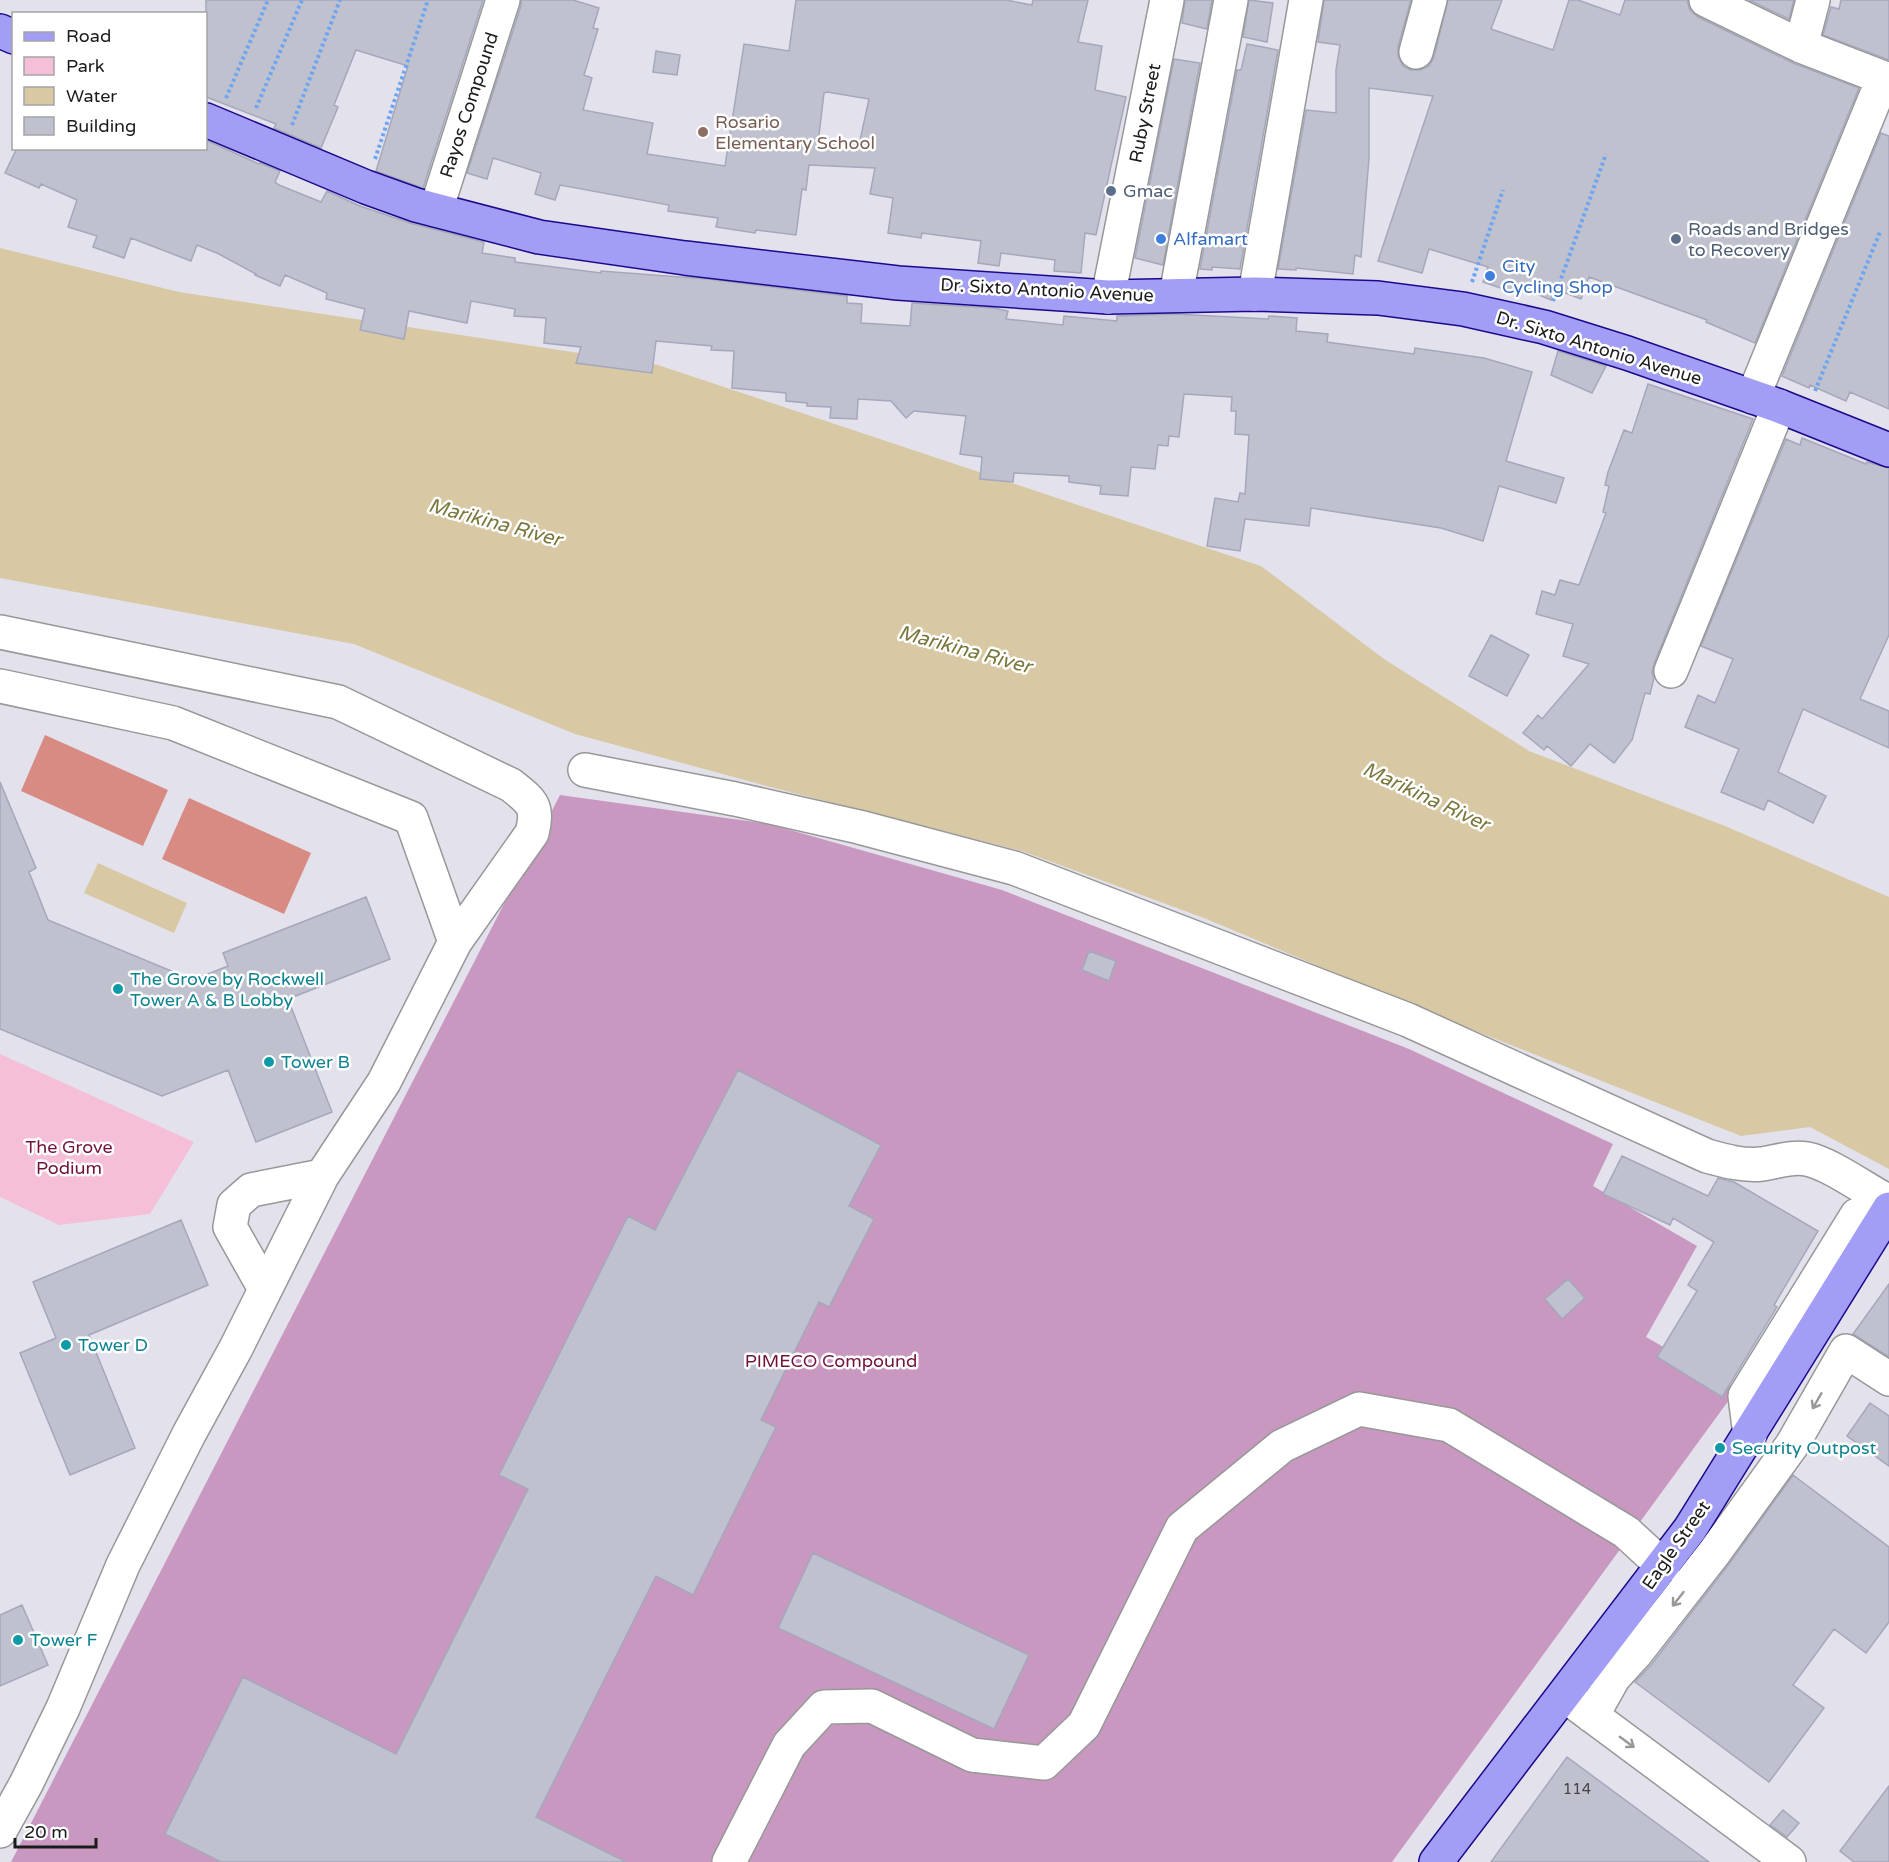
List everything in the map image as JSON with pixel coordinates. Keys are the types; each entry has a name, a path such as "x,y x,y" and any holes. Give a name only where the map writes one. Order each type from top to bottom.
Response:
{"main road":[{"name":"Dr. Sixto Antonio Avenue","path":"222,127 366,188 436,210 539,237 685,258 898,283 1108,297 1254,294 1378,298 1463,309 1544,327 1627,352 1779,406 1889,450"},
{"name":"Eagle Street","path":"1436,1862 1690,1529 1750,1435 1880,1211"}],"street":[{"name":"Rayos Compound","path":"436,210 503,0"},
{"name":"Ruby Street","path":"1108,297 1167,0"},
{"path":"1176,295 1231,0"},
{"path":"1254,294 1306,0"},
{"path":"1416,52 1430,0"},
{"path":"1706,0 1802,46 1889,80"},
{"path":"1802,46 1813,0"},
{"path":"1671,671 1779,406 1876,96 1889,87"},
{"path":"0,632 338,702 511,785 529,800 537,816 532,833 455,942 384,1082 322,1176 123,1565 63,1708 0,1831"},
{"path":"0,686 172,723 411,818 455,942"},
{"path":"585,770 746,801 859,827 1014,868 1408,1020 1707,1156 1734,1163 1762,1164 1788,1158 1807,1159 1823,1164 1880,1211"},
{"path":"265,1289 230,1227 234,1205 251,1190 322,1176"},
{"path":"1592,1716 1614,1677 1636,1653 1714,1553 1792,1445 1846,1351 1889,1379"},
{"path":"729,1862 789,1745 824,1707 872,1707 972,1755 1044,1763 1084,1725 1182,1528 1282,1446 1359,1409 1449,1425 1626,1532 1663,1566"},
{"path":"1690,1529 1714,1553"},
{"path":"1564,1694 1789,1862"}],"path":[{"path":"222,127 268,0"},
{"path":"222,127 302,0"},
{"path":"290,131 340,0"},
{"path":"366,188 428,0"},
{"path":"1544,327 1606,154"},
{"path":"1463,309 1503,190"},
{"path":"1779,406 1880,232"}],"green space":[{"name":"PIMECO Compound","path":"560,795 769,824 1002,890 1409,1049 1613,1144 1593,1186 1697,1246 1646,1337 1737,1389 1392,1862 11,1862"},
{"name":"The Grove Podium","path":"0,1054 194,1142 150,1214 59,1225 0,1197"}],"shaded area":[{"path":"45,735 168,790 143,846 21,791"},
{"path":"189,798 311,853 284,914 162,859"}],"water":[{"name":"Marikina River","path":"0,248 179,292 658,365 1261,566 1384,659 1529,751 1725,826 1889,897 1889,1169 1810,1127 1741,1136 1430,1013 1204,918 1022,851 778,789 575,734 354,644 0,578"},
{"path":"98,863 187,903 174,933 84,893"}],"building":[{"path":"206,0 483,0 423,188 376,171 408,66 356,50 334,105 338,107 321,148 274,128 276,124 207,97"},
{"path":"521,0 573,0 599,8 593,28 598,29 584,75 592,78 583,110 653,123 647,154 725,166 744,44 789,51 796,0 1006,0 1032,5 1033,0 1088,0 1078,42 1102,46 1095,90 1126,97 1096,235 1085,233 1081,273 1054,271 1055,260 1001,253 999,266 978,263 981,241 922,233 921,238 888,233 893,198 870,194 875,168 809,165 806,190 802,189 796,235 756,230 755,233 716,227 718,218 668,211 669,205 560,185 555,200 535,194 541,173 493,158 487,179 467,173","holes":["824,93 869,99 859,145 818,143"]},
{"path":"1185,0 1212,0 1207,29 1182,23"},
{"path":"1249,0 1273,3 1267,42 1243,37"},
{"path":"1324,0 1411,0 1398,47 1398,56 1403,66 1411,70 1420,70 1429,66 1434,57 1448,0 1502,0 1491,29 1553,50 1569,0 1578,0 1620,15 1625,0 1687,0 1690,10 1698,17 1793,63 1859,88 1755,343 1706,322 1707,320 1589,277 1581,299 1555,289 1551,300 1520,287 1518,294 1483,282 1488,267 1429,249 1422,273 1378,261 1433,96 1369,88 1369,158 1361,257 1355,255 1353,274 1296,268 1296,270 1278,269 1306,110 1336,113 1336,70 1340,45 1318,42"},
{"path":"1749,0 1794,0 1789,19"},
{"path":"1841,0 1889,0 1889,60 1823,35 1831,7 1839,9"},
{"path":"1247,44 1278,50 1240,269 1212,267 1212,270 1200,269 1237,70 1241,70"},
{"path":"656,51 680,55 677,75 653,72"},
{"path":"1174,59 1200,63 1163,265 1135,258"},
{"path":"1881,133 1889,136 1889,409 1850,392 1846,401 1810,385 1809,388 1782,376"},
{"path":"207,140 280,171 275,182 279,185 321,202 327,191 360,206 410,223 484,242 482,253 515,258 515,262 601,273 601,271 707,279 847,296 847,303 862,304 861,323 910,326 912,303 994,308 1008,311 1006,319 1063,325 1064,316 1117,321 1117,316 1175,314 1268,319 1269,316 1297,318 1296,331 1328,334 1327,342 1414,354 1415,348 1484,358 1532,372 1506,461 1564,478 1556,503 1499,486 1483,541 1441,528 1311,508 1309,526 1245,519 1240,551 1207,546 1215,498 1238,502 1240,493 1245,494 1249,435 1235,434 1236,411 1231,411 1232,397 1184,394 1179,437 1169,436 1168,446 1158,445 1155,469 1131,467 1128,496 1100,494 1101,486 1069,482 1069,476 1014,473 1013,482 980,479 982,457 960,454 966,416 914,411 906,418 891,401 858,399 857,419 830,418 831,407 807,406 807,403 786,401 786,393 732,388 734,351 711,350 712,346 656,341 652,373 576,363 581,347 544,343 546,318 514,316 515,309 471,301 467,323 409,311 404,339 360,330 365,309 326,299 327,293 285,275 280,286 197,245 191,261 131,238 124,258 93,247 97,236 68,227 77,200 41,184 39,188 5,173 16,150 207,150"},
{"path":"1558,351 1606,366 1592,393 1551,375"},
{"path":"1648,384 1753,419 1654,664 1652,673 1654,678 1650,694 1645,693 1632,740 1614,763 1590,744 1571,766 1547,746 1544,750 1523,733 1538,715 1542,719 1589,664 1563,656 1573,624 1536,614 1542,591 1555,595 1560,580 1579,585 1606,513 1603,512 1609,486 1605,485 1608,472 1624,430 1632,433"},
{"path":"1802,438 1866,464 1867,462 1889,468 1889,635 1860,699 1889,711 1889,748 1803,709 1778,772 1826,796 1813,823 1768,800 1764,810 1721,792 1739,749 1685,727 1698,695 1715,703 1733,659 1701,646 1786,439 1800,445"},
{"path":"1491,635 1529,655 1507,696 1469,676"},
{"path":"0,782 36,868 29,872 48,920 193,980 228,966 223,953 366,897 390,959 288,999 332,1112 256,1142 228,1070 162,1096 0,1029"},
{"path":"1089,951 1116,961 1109,981 1082,970"},
{"path":"738,1070 881,1145 849,1206 874,1219 829,1307 819,1302 761,1420 776,1427 693,1595 656,1576 536,1817 626,1862 221,1862 165,1834 243,1677 396,1754 528,1489 499,1475 628,1216 655,1230"},
{"path":"1622,1156 1708,1196 1718,1178 1734,1182 1818,1231 1774,1305 1777,1307 1722,1397 1657,1357 1697,1291 1688,1285 1714,1242 1673,1218 1670,1225 1603,1194"},
{"name":"Tower D","path":"181,1220 208,1285 89,1335 135,1448 70,1475 20,1353 56,1338 33,1282"},
{"path":"1568,1279 1585,1298 1562,1319 1545,1299"},
{"path":"1889,1284 1889,1357 1853,1334"},
{"path":"1870,1403 1889,1416 1889,1466 1847,1436"},
{"path":"1793,1475 1889,1547 1889,1622 1866,1653 1834,1629 1793,1685 1824,1708 1769,1782 1635,1682 1651,1665 1729,1564"},
{"path":"813,1553 1029,1655 994,1729 778,1628"},
{"name":"Tower F","path":"22,1605 48,1665 0,1686 0,1615"},
{"path":"1567,1757 1709,1862 1491,1862"},
{"path":"1889,1786 1889,1862 1854,1862 1840,1851"},
{"path":"1783,1810 1799,1823 1787,1837 1770,1825"}],"place":[{"name":"Rosario Elementary School","path":"703,132"},
{"name":"Gmac","path":"1111,191"},
{"name":"Alfamart","path":"1161,239"},
{"name":"Roads and Bridges to Recovery","path":"1676,239"},
{"name":"City Cycling Shop","path":"1490,276"},
{"name":"The Grove by Rockwell Tower A & B Lobby","path":"118,989"},
{"name":"Tower B","path":"269,1062"},
{"name":"Tower D","path":"66,1345"},
{"name":"Security Outpost","path":"1720,1448"},
{"name":"Tower F","path":"18,1640"}]}
